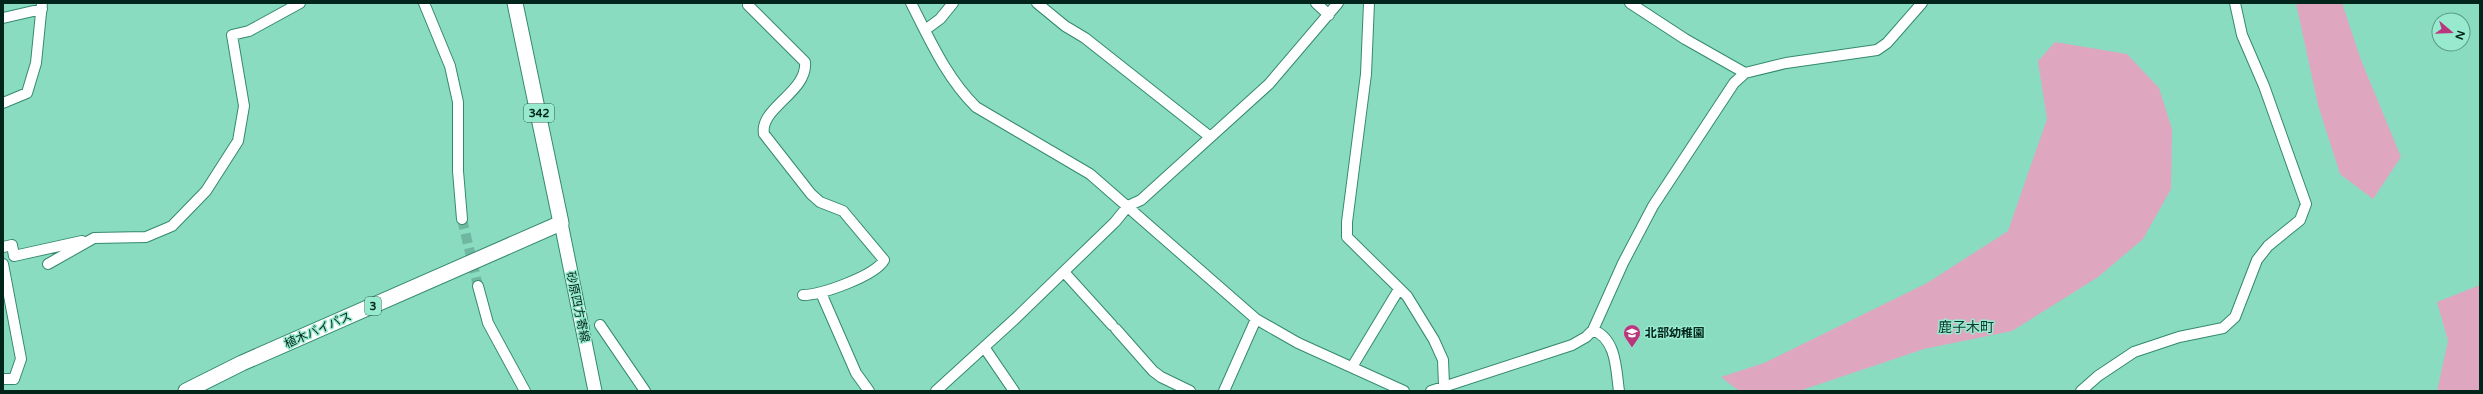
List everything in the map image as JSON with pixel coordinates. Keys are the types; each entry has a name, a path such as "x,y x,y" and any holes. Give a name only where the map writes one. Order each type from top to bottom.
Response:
{"highway":[{"name":"342","path":"515,3 560,224"},
{"name":"植木バイパス","path":"186,391 242,364 560,224"}],"main road":[{"name":"砂原四方寄線","path":"560,224 595,391"}],"street":[{"path":"3,247 12,245 14,256 94,238 146,237 172,226 206,191 238,141 244,106 232,35 249,31 300,3"},
{"path":"424,3 450,66 458,102 458,171 462,219"},
{"path":"749,3 748,5 805,62 806,70 795,88 766,119 763,127 764,134 811,194 820,202 843,211 884,260 881,265 867,273 821,293 803,295"},
{"path":"911,3 948,74 961,92 976,106 1090,174 1256,319 1298,344 1404,391"},
{"path":"925,30 940,19 953,3"},
{"path":"1036,3 1064,26 1085,38 1209,136"},
{"path":"1316,3 1329,15"},
{"path":"936,391 1064,272 1115,222 1128,206 1141,200 1209,136 1269,84 1338,3"},
{"path":"1369,3 1366,74 1347,222 1347,237 1407,296 1444,360 1451,386"},
{"path":"1630,3 1685,39 1745,73"},
{"path":"1431,391 1451,386 1572,345 1586,337 1593,330 1623,263 1653,206 1726,93 1745,73 1786,63 1877,50 1887,43 1922,3"},
{"path":"2081,391 2098,376 2134,352 2179,337 2223,328 2235,317 2257,260 2268,246 2300,220 2306,204 2264,86 2242,35 2235,3"},
{"path":"3,18 42,6 36,63 27,93 3,103"},
{"path":"48,264 94,238"},
{"path":"3,264 21,358 14,379 3,379"},
{"path":"1064,272 1153,371 1161,377 1190,391"},
{"path":"478,286 488,323 525,391"},
{"path":"1352,368 1399,289"},
{"path":"821,293 856,373 869,391"},
{"path":"1224,391 1256,319"},
{"path":"600,325 645,391"},
{"path":"1593,330 1598,331 1613,351 1619,391"},
{"path":"984,348 1014,391"}],"shaded area":[{"path":"2296,3 2342,3 2361,60 2401,157 2373,199 2340,174 2318,105"},
{"path":"2055,42 2127,54 2159,88 2172,129 2171,189 2143,239 2098,277 2012,331 1924,349 1799,391 1739,391 1721,377 1764,363 1927,283 2008,231 2047,119 2038,61"},
{"path":"2480,285 2480,391 2437,391 2448,341 2437,302"}],"tunnel":[{"path":"462,219 478,286"}],"place":[{"name":"北部幼稚園","path":"1632,348"}],"district":[{"name":"鹿子木町","path":"1966,327"}]}
